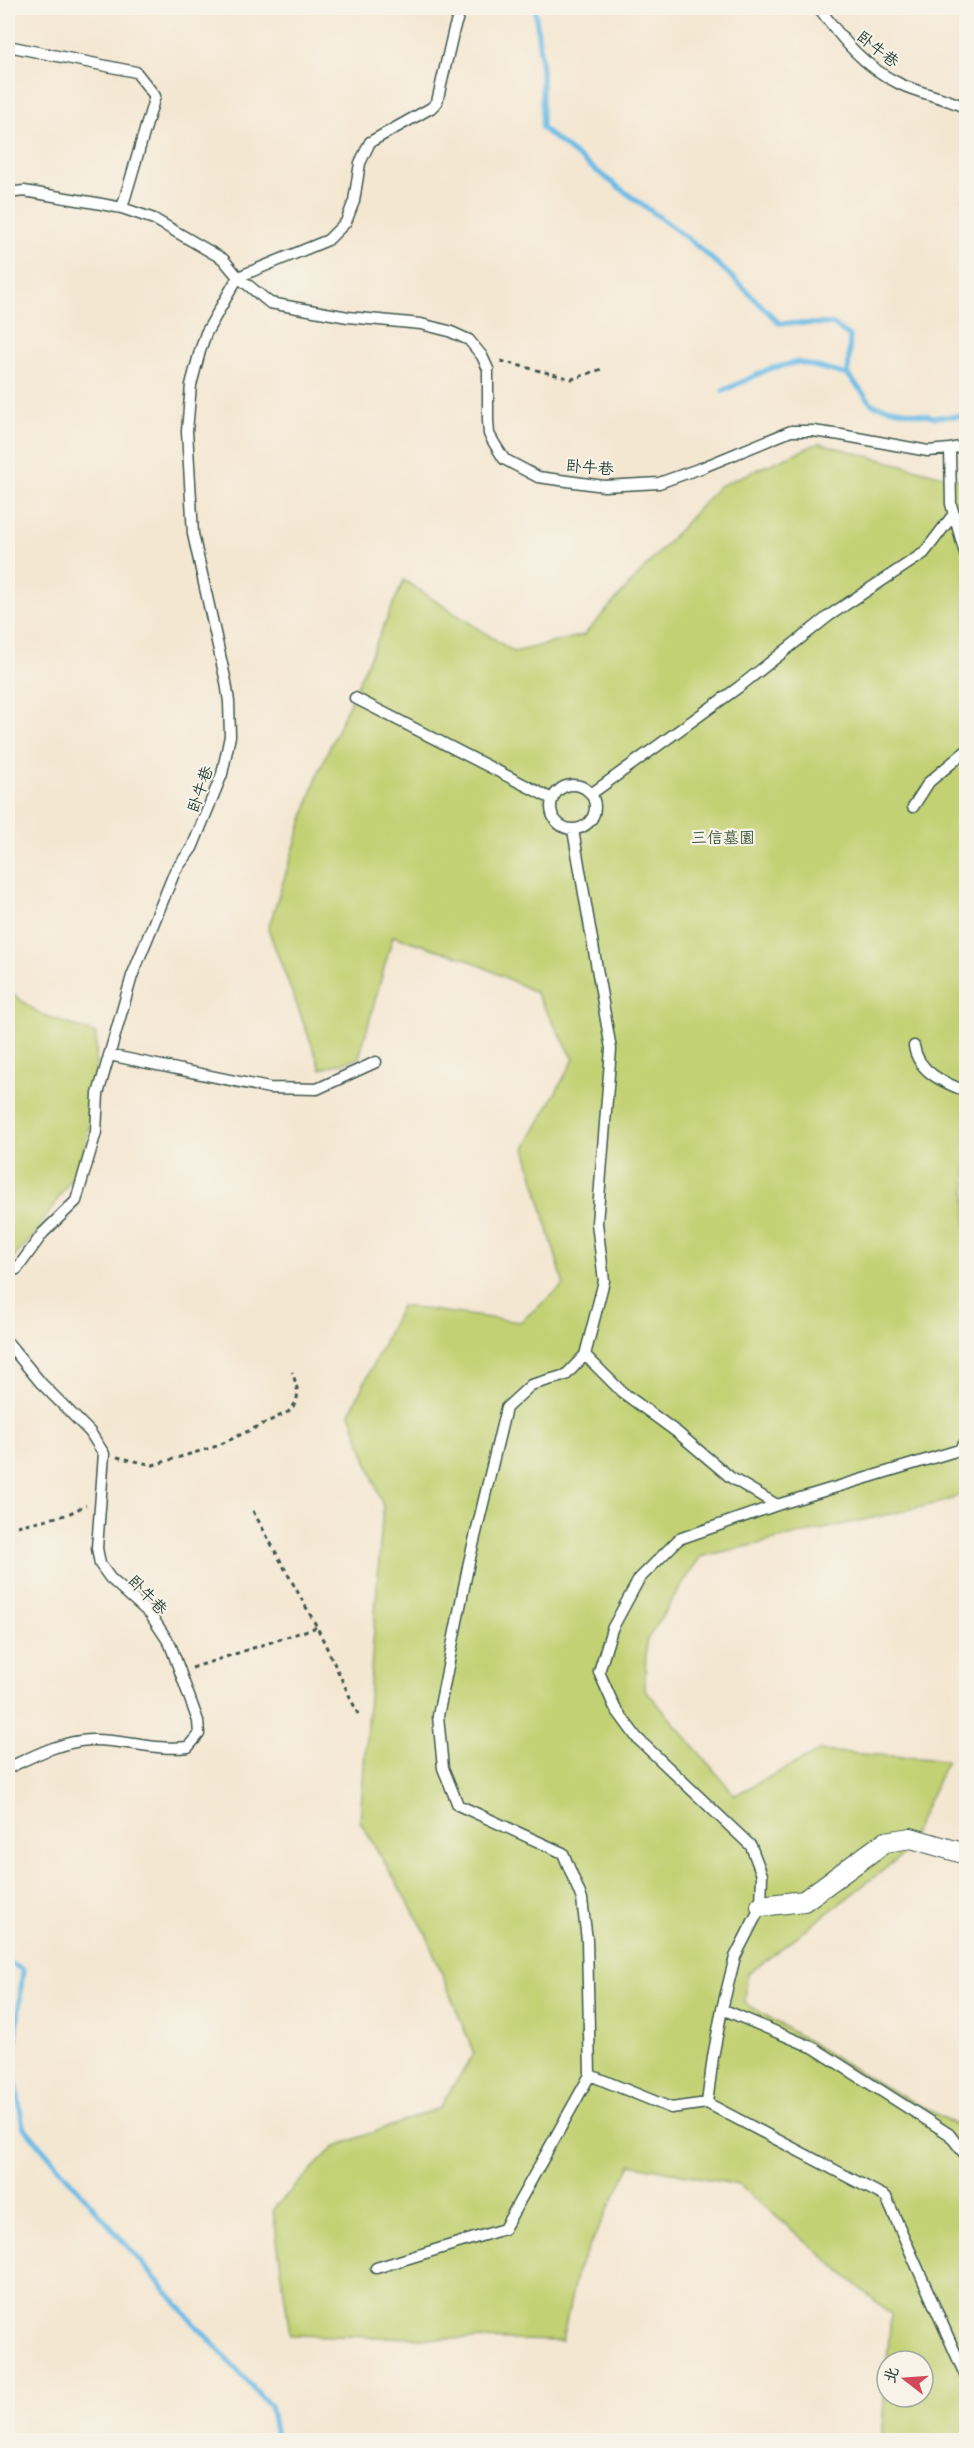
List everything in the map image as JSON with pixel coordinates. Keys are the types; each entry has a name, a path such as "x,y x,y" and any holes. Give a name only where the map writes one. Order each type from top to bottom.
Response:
{"street":[{"path":"761,1906 804,1901 885,1842 911,1838 966,1854"}],"lane":[{"path":"238,277 328,240 346,222 354,201 360,163 370,142 431,108 436,102 461,8"},
{"name":"卧牛巷","path":"819,8 841,39 871,67 900,84 966,108"},
{"path":"8,46 136,72 156,96 122,208"},
{"path":"8,193 24,191 122,208 154,219 223,259 238,277 270,303 348,317 421,324 449,331 469,340 482,356"},
{"name":"卧牛巷","path":"8,1272 17,1269 43,1233 76,1201 96,1132 98,1094 132,976 175,871 192,848 222,774 230,736 229,702 193,534 188,431 191,386 200,351 206,333 238,277"},
{"name":"卧牛巷","path":"482,356 488,369 489,434 504,459 538,477 604,486 659,483 791,431 832,434 928,451 966,445"},
{"path":"950,449 951,504 966,557"},
{"path":"591,794 739,687 830,615 924,553 953,515"},
{"path":"355,698 552,799"},
{"path":"913,807 929,782 966,751"},
{"path":"570,785 585,788 594,801 593,817 580,828 573,830 559,825 552,813 552,799 557,792 570,785"},
{"path":"376,2268 504,2229 590,2075 587,1940 582,1899 563,1852 458,1805 443,1768 438,1716 469,1562 506,1408 531,1385 566,1376 585,1355 604,1281 597,1223 611,1049 573,830"},
{"path":"914,1046 916,1059 940,1081 966,1091"},
{"path":"109,1055 269,1088 316,1089 375,1062"},
{"path":"8,1343 41,1383 90,1432 104,1454"},
{"path":"585,1355 622,1392 678,1433 730,1477 777,1505"},
{"path":"707,2103 713,2057 735,1957 761,1906 762,1875 751,1846 637,1738 615,1708 599,1672 612,1629 639,1579 679,1539 777,1505 959,1450 966,1441"},
{"name":"卧牛巷","path":"8,1768 59,1746 91,1740 172,1749 188,1747 199,1734 198,1721 170,1644 150,1614 110,1578 100,1564 97,1548 104,1454"},
{"path":"723,2008 814,2048 949,2134 966,2156"},
{"path":"590,2075 671,2108 707,2103 886,2197 966,2377"}],"path":[{"path":"959,203 966,200"},
{"path":"482,356 572,379 602,369"},
{"path":"104,1454 153,1465 218,1446 288,1412 297,1403 299,1391 292,1372"},
{"path":"17,1526 66,1515 101,1497"},
{"path":"254,1511 317,1627 358,1714"},
{"path":"179,1672 317,1627"}],"green space":[{"name":"三信墓園","path":"819,443 966,482 966,1492 947,1501 700,1557 646,1641 645,1689 735,1795 819,1751 947,1760 904,1854 747,1975 745,2003 877,2083 966,2130 966,2440 881,2440 883,2409 935,2409 935,2349 888,2349 891,2314 739,2185 631,2164 577,2271 562,2341 290,2335 273,2209 334,2147 439,2108 474,2054 425,1931 360,1821 383,1506 350,1413 401,1306 520,1322 564,1285 525,1148 574,1059 535,992 467,959 393,936 359,1058 321,1069 268,929 317,776 404,580 514,652 584,635 719,486"},
{"path":"8,991 39,1013 96,1034 96,1094 82,1162 33,1237 8,1263"}],"waterway":[{"path":"535,8 542,69 542,128 692,242 726,271 779,323 832,324 850,336 848,375 873,405 934,417 966,416"},
{"path":"723,391 769,369 798,362 848,375"},
{"path":"8,1962 23,1970 13,2066 23,2126 194,2323 270,2406 277,2440"}]}
